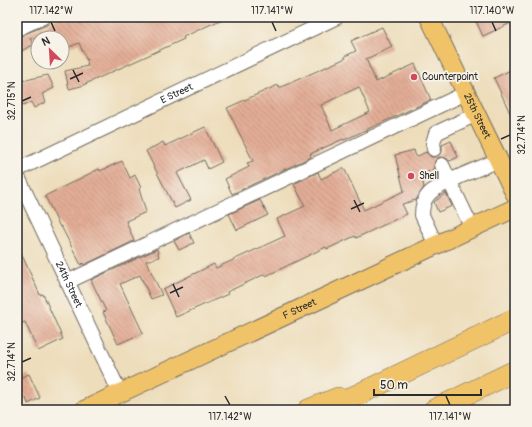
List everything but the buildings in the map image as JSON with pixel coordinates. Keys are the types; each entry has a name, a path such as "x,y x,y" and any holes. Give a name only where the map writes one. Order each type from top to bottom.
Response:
{"highway":[{"path":"326,410 515,319"},
{"path":"308,410 413,369"},
{"path":"434,410 515,371"}],"main road":[{"name":"25th Street","path":"429,17 515,194"},
{"name":"F Street","path":"84,410 515,208"}],"street":[{"path":"17,29 43,17"},
{"name":"E Street","path":"17,170 337,17"},
{"path":"67,282 466,93"},
{"path":"434,149 433,143 436,133 477,114"},
{"path":"436,245 422,215 422,210 429,194 450,182 499,160"},
{"path":"442,165 472,228"},
{"name":"24th Street","path":"17,175 120,393"}],"place":[{"name":"Counterpoint","path":"414,77"},
{"name":"Shell","path":"411,176"}]}
